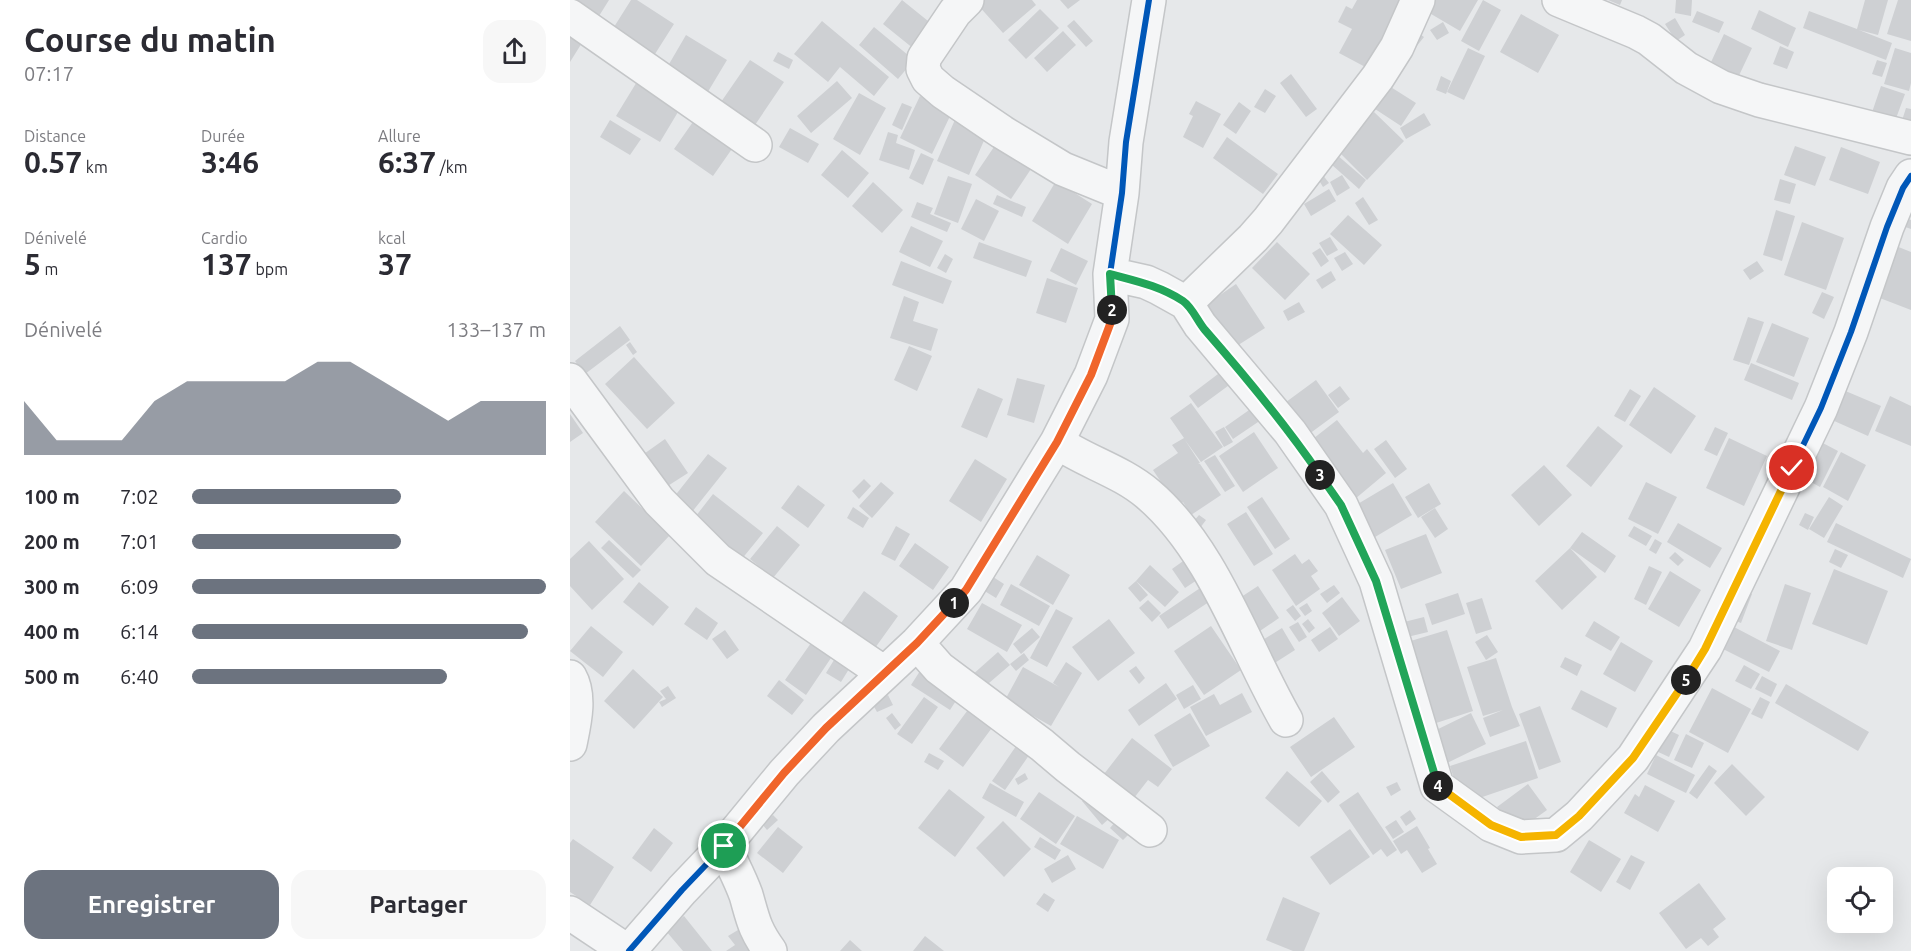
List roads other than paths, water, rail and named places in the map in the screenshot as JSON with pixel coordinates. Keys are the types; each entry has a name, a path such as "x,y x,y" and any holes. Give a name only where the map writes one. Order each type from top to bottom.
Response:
{"street":[{"path":"967,0 955,12 924,58 923,69 928,79 943,92 1002,132 1063,169 1122,193"},
{"path":"570,913 628,951 724,846 784,773 826,728 917,643 966,590 1057,442 1091,375 1112,319 1110,274 1122,193 1126,142 1149,0"},
{"path":"1186,303 1268,221 1378,77 1397,46 1418,0"},
{"path":"1558,0 1636,32 1649,39 1686,68 1721,87 1759,100 1911,138"},
{"path":"570,16 755,145"},
{"path":"1110,274 1152,285 1186,303 1200,325 1290,432 1341,505 1376,581 1437,786 1491,825 1521,837 1556,835 1579,816 1633,758 1705,649 1821,408 1851,332 1887,227 1903,188 1911,176"},
{"path":"570,380 659,501 718,560 884,673"},
{"path":"1057,442 1071,452 1127,478 1149,495 1177,524 1193,545 1215,582 1269,691 1286,720"},
{"path":"917,643 939,668 1150,830"},
{"path":"570,677 575,700 570,744"},
{"path":"724,846 746,894 753,922 770,951"}]}
